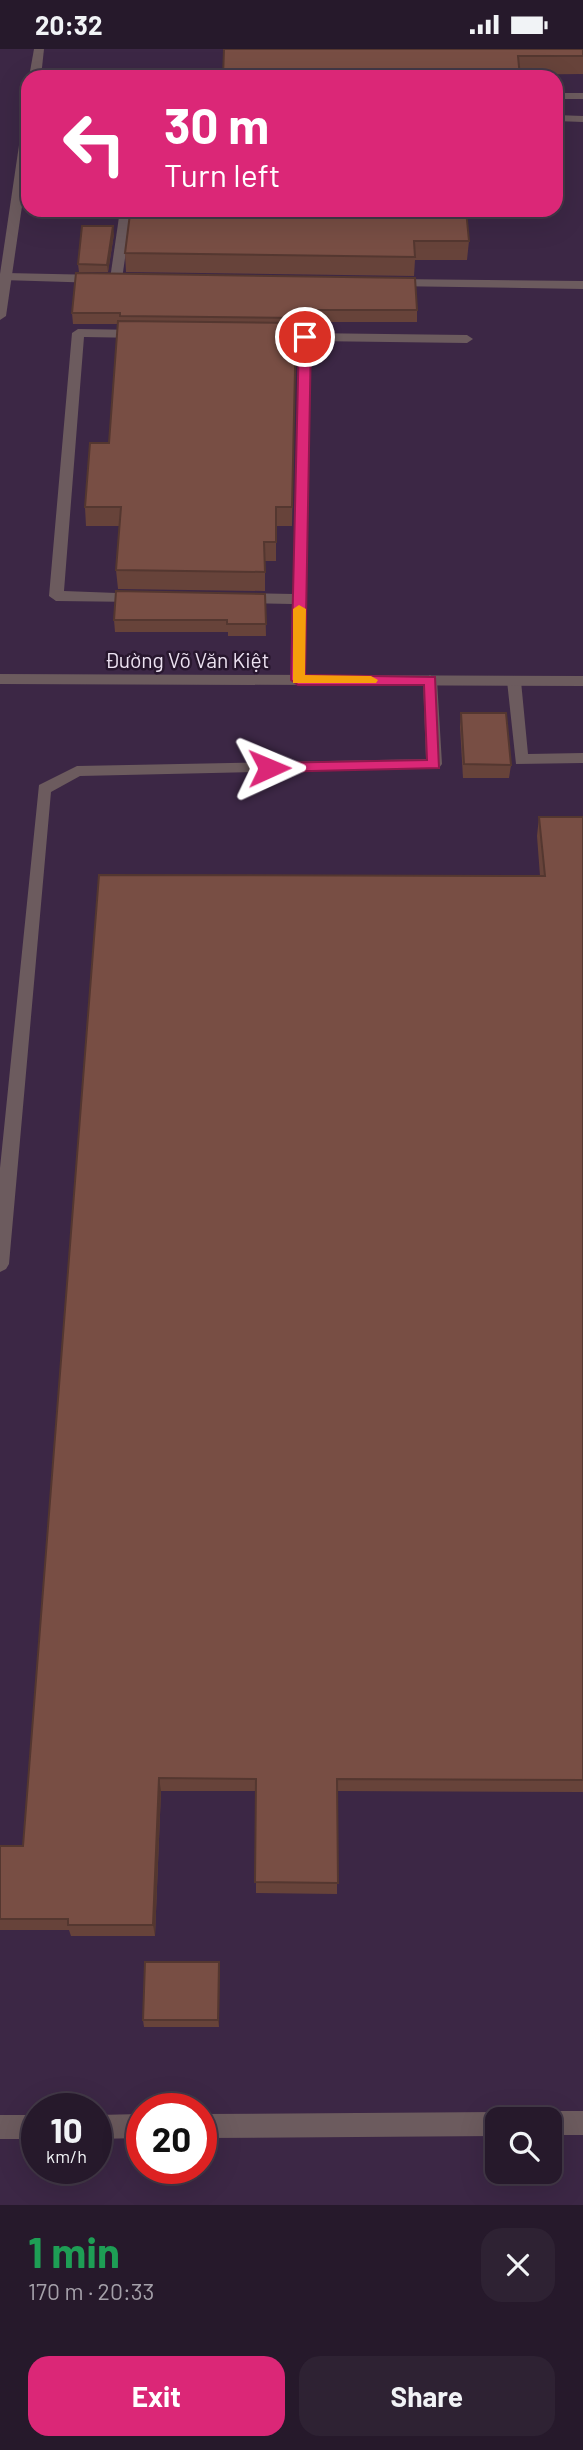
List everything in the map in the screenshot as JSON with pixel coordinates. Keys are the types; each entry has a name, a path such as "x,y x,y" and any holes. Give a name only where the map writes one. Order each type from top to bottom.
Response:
{"street":[{"path":"36,70 39,49"},
{"path":"563,96 583,96"},
{"path":"563,118 583,119"},
{"path":"0,316 21,173"},
{"path":"6,277 123,279 126,217"},
{"path":"377,282 583,285"},
{"path":"151,597 56,596 78,333 158,335"},
{"path":"265,337 467,338"},
{"path":"298,680 305,337"},
{"path":"232,598 299,599"},
{"name":"Đường Võ Văn Kiệt","path":"0,679 583,681"},
{"path":"0,1264 44,789 77,771 434,764 430,680"},
{"path":"514,681 521,760 583,758"},
{"path":"562,2123 583,2123"},
{"path":"217,2126 485,2124"},
{"path":"0,2127 21,2127"}],"shaded area":[{"path":"0,49 583,49 583,2205 0,2205"}],"building":[{"path":"224,49 583,49 583,56 518,56 519,70 223,70"},
{"path":"130,217 467,217 469,241 414,241 415,257 125,253"},
{"path":"82,226 113,226 107,265 78,264"},
{"path":"76,273 415,278 417,310 302,310 302,318 72,313"},
{"path":"118,321 296,323 292,507 276,507 276,542 264,542 265,572 116,570 121,507 85,507 90,443 109,443"},
{"path":"116,591 265,594 266,624 227,624 227,620 114,620"},
{"path":"461,713 506,713 511,765 464,764"},
{"path":"539,817 583,817 583,1780 337,1779 338,1883 255,1882 256,1779 159,1778 153,1925 68,1925 68,1919 0,1919 0,1846 23,1846 99,875 545,876"},
{"path":"145,1962 219,1962 218,2020 143,2020"}],"slow traffic":[{"path":"299,609 298,680 371,680"}],"route":[{"path":"269,768 434,764 430,680 298,680 305,337"}]}
